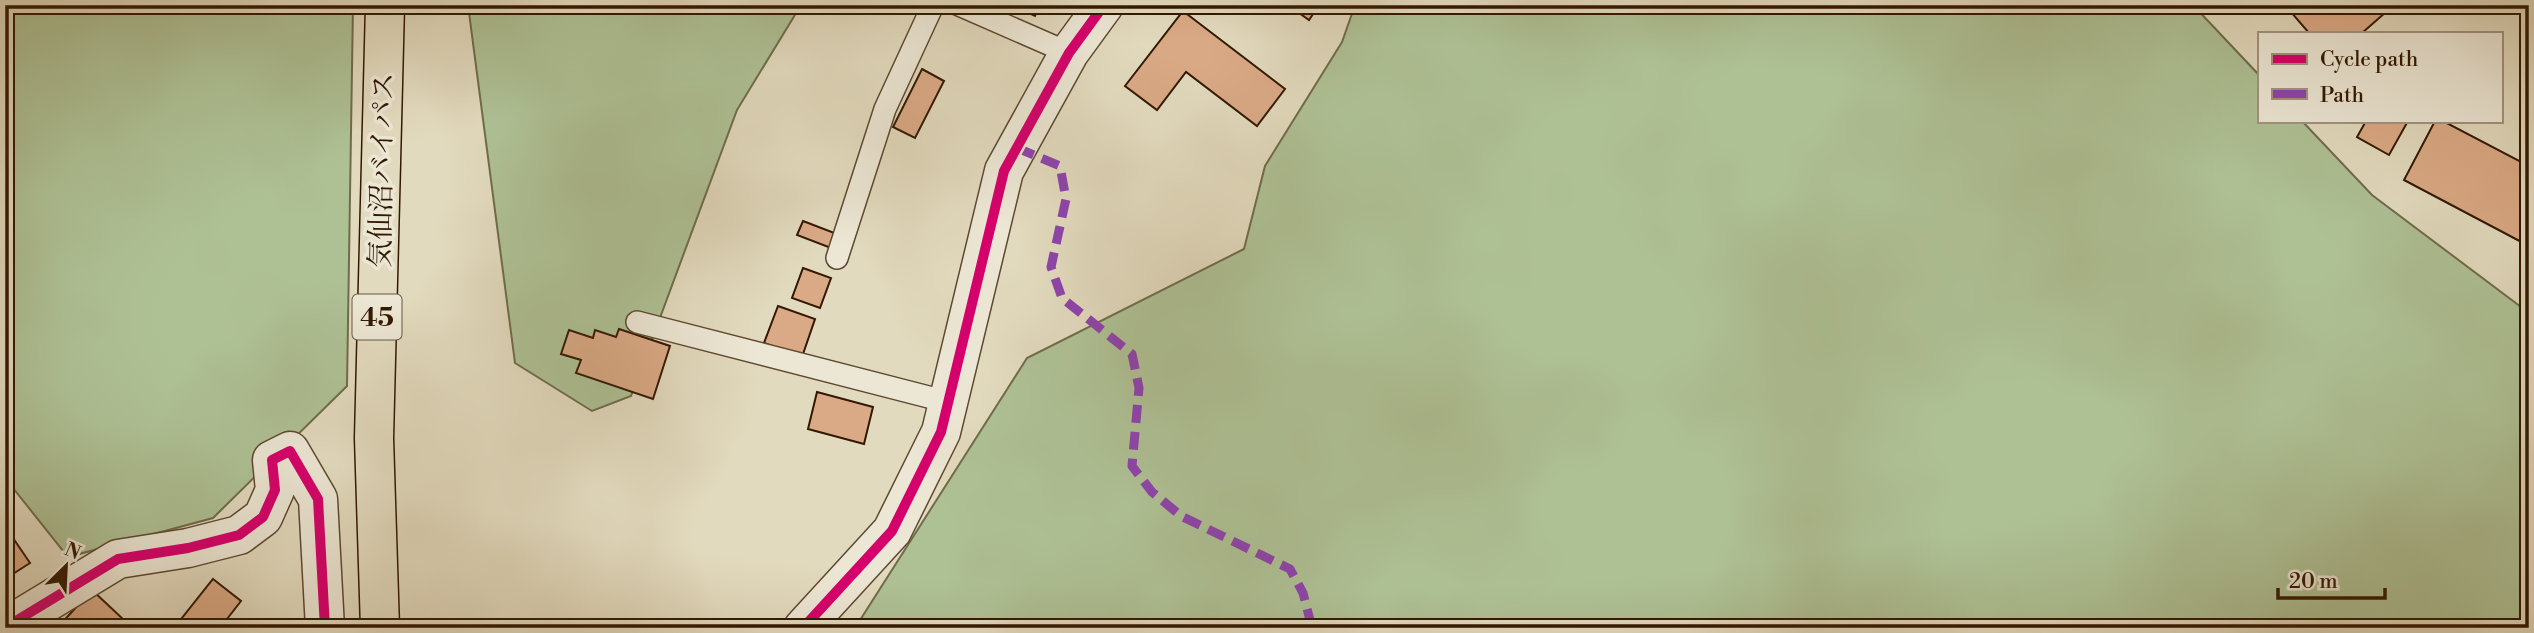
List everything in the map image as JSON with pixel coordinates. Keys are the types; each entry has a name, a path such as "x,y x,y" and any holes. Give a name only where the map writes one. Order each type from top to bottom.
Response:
{"highway":[{"name":"気仙沼バイパス","path":"380,628 374,438 385,5"}],"street":[{"path":"803,628 892,531 941,432 1004,171 1069,53 1104,5"},
{"path":"5,622 11,624 118,559 188,548 239,535 263,517 275,490 272,460 290,451 318,499 325,628"}],"lane":[{"path":"837,258 885,109 933,5"},
{"path":"959,5 1069,53"},
{"path":"637,322 948,402"}],"green space":[{"path":"5,5 353,5 347,386 213,518 68,557 5,478"},
{"path":"468,5 801,5 737,110 631,396 592,411 515,363"},
{"path":"1355,5 2193,5 2258,74 2258,122 2303,122 2372,195 2529,313 2529,628 855,628 1027,358 1244,249 1265,166 1342,42"}],"building":[{"path":"1012,5 1040,5 1035,16"},
{"path":"1040,5 1054,5 1052,11"},
{"path":"1288,5 1319,5 1309,20"},
{"path":"2285,5 2394,5 2363,32 2308,32"},
{"path":"1183,11 1285,89 1257,126 1186,72 1157,110 1125,86"},
{"path":"922,69 944,81 915,138 893,127"},
{"path":"2365,122 2407,122 2389,155 2357,137"},
{"path":"2434,122 2445,122 2529,166 2529,246 2404,180"},
{"path":"803,221 837,234 831,248 797,235"},
{"path":"803,268 831,278 820,308 792,298"},
{"path":"778,306 815,319 802,357 764,343"},
{"path":"619,329 670,346 653,399 576,373 581,360 561,354 569,330 593,338 595,330 616,337"},
{"path":"817,392 873,407 864,444 808,429"},
{"path":"13,538 30,563 5,579 5,543"},
{"path":"213,579 241,601 220,628 174,628"},
{"path":"92,590 124,620 117,628 57,628"}],"marked path":[{"path":"1017,148 1060,166 1066,199 1051,267 1062,298 1132,354 1139,388 1132,466 1152,492 1181,516 1290,569 1303,593 1312,628"}],"cycle path":[{"path":"803,628 892,531 941,432 1004,171 1069,53 1104,5"},
{"path":"5,622 11,624 118,559 188,548 239,535 263,517 275,490 272,460 290,451 318,499 325,628"}]}
